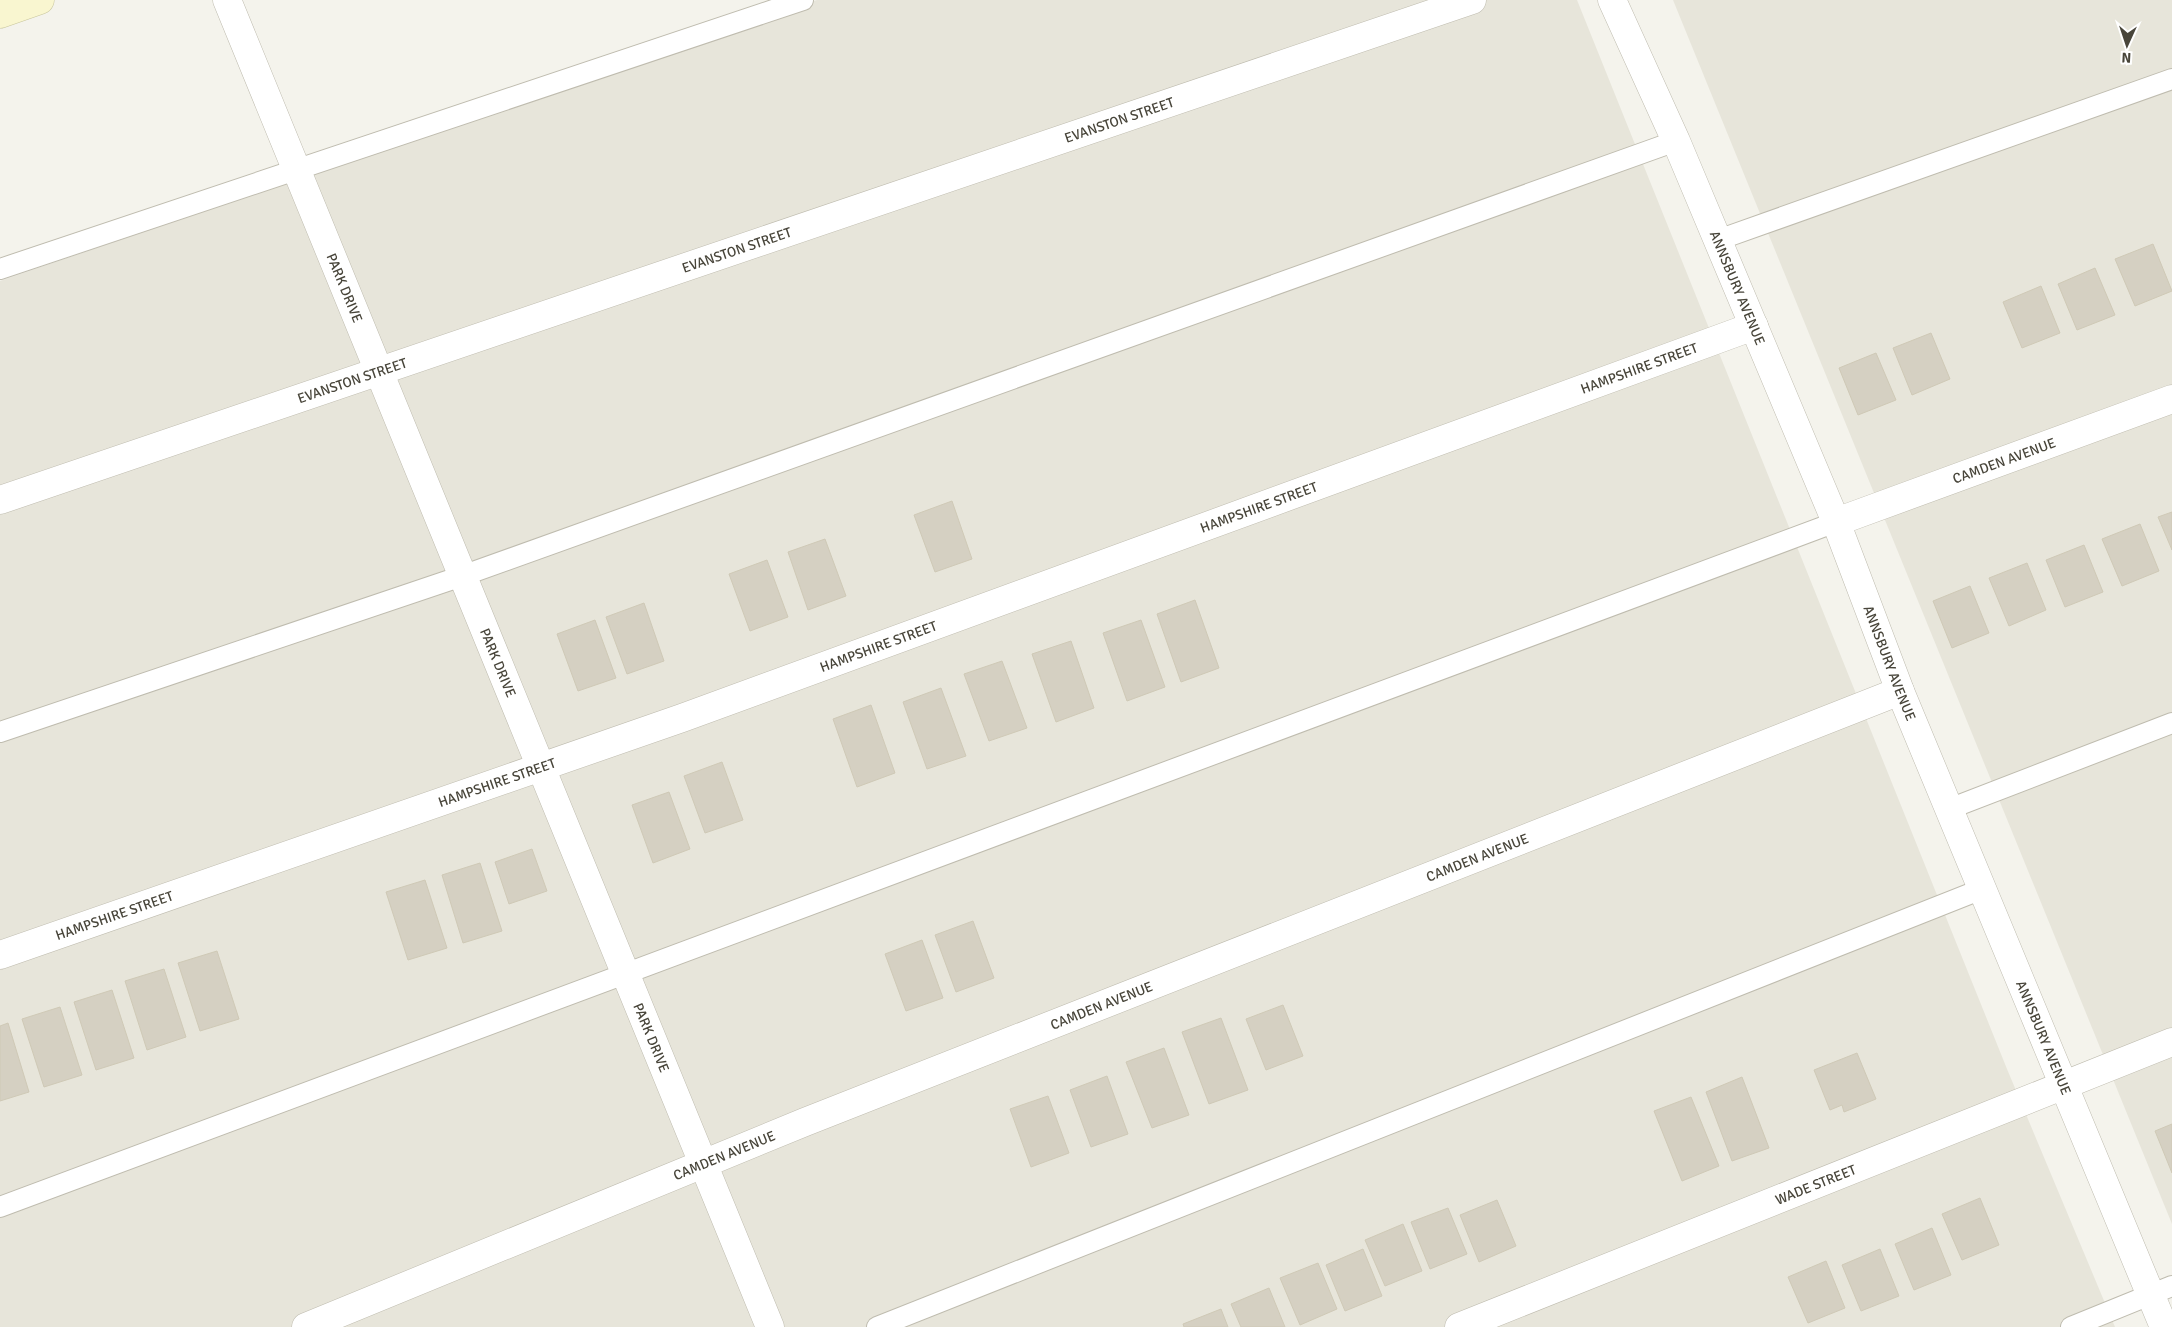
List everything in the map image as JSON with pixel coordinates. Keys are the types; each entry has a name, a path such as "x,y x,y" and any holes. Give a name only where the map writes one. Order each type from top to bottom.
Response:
{"main road":[{"path":"0,14 40,0"}],"street":[{"name":"PARK DRIVE","path":"227,0 770,1327"},
{"name":"EVANSTON STREET","path":"0,500 1472,0"},
{"name":"ANNSBURY AVENUE","path":"1612,0 1676,141 1836,522 1900,691 2064,1086 2162,1290 2164,1327"},
{"name":"HAMPSHIRE STREET","path":"0,955 682,718 1754,326"},
{"name":"CAMDEN AVENUE","path":"1836,522 2172,399"},
{"name":"CAMDEN AVENUE","path":"306,1327 815,1119 1900,691"},
{"name":"WADE STREET","path":"1458,1327 2172,1042"}],"lane":[{"path":"0,269 803,0"},
{"path":"1718,240 2172,80"},
{"path":"0,732 462,576 1676,141"},
{"path":"0,1207 1836,522"},
{"path":"1949,808 2172,723"},
{"path":"877,1327 1982,889"},
{"path":"2071,1327 2162,1290"}],"shaded area":[{"path":"817,0 1577,0 2007,1069 2115,1327 0,1327 0,281"},
{"path":"1673,0 2172,0 2172,1224"}],"building":[{"path":"2153,244 2172,291 2135,306 2115,259"},
{"path":"2095,268 2115,315 2077,330 2058,284"},
{"path":"2041,286 2060,333 2022,348 2003,302"},
{"path":"1931,333 1950,379 1912,395 1893,348"},
{"path":"1876,353 1896,400 1858,415 1839,368"},
{"path":"952,501 972,559 935,572 914,515"},
{"path":"2172,512 2172,550 2158,517"},
{"path":"2140,524 2159,571 2122,586 2102,539"},
{"path":"825,539 846,596 808,610 788,552"},
{"path":"2084,545 2103,592 2065,607 2046,560"},
{"path":"767,560 788,617 750,631 729,574"},
{"path":"2027,563 2046,610 2009,626 1989,578"},
{"path":"1970,586 1989,633 1952,648 1933,601"},
{"path":"1195,600 1219,668 1181,682 1157,614"},
{"path":"644,603 664,661 627,674 606,617"},
{"path":"595,620 616,678 578,691 557,634"},
{"path":"1141,620 1165,687 1127,701 1103,633"},
{"path":"1071,641 1094,708 1056,722 1032,654"},
{"path":"1002,661 1027,728 989,741 964,674"},
{"path":"941,688 966,756 927,769 903,702"},
{"path":"871,705 895,773 857,787 833,719"},
{"path":"722,762 743,820 705,833 684,776"},
{"path":"669,792 690,849 653,863 632,805"},
{"path":"532,849 547,891 509,904 495,862"},
{"path":"480,863 502,931 463,943 442,875"},
{"path":"425,880 447,948 408,960 386,892"},
{"path":"973,921 994,978 956,992 935,935"},
{"path":"922,940 943,998 906,1011 885,954"},
{"path":"217,951 239,1019 200,1031 178,963"},
{"path":"164,969 186,1037 147,1050 125,981"},
{"path":"112,990 134,1058 96,1070 74,1002"},
{"path":"1283,1005 1303,1056 1266,1070 1246,1019"},
{"path":"60,1007 82,1075 44,1087 22,1019"},
{"path":"1221,1018 1248,1090 1209,1104 1182,1032"},
{"path":"8,1023 29,1092 0,1101 0,1026"},
{"path":"1164,1048 1189,1115 1152,1128 1126,1062"},
{"path":"1857,1053 1876,1099 1844,1112 1842,1105 1830,1110 1814,1070"},
{"path":"1107,1076 1128,1134 1091,1147 1070,1090"},
{"path":"1742,1077 1769,1148 1732,1161 1706,1092"},
{"path":"1048,1096 1069,1153 1031,1167 1010,1109"},
{"path":"1691,1097 1719,1166 1682,1181 1654,1111"},
{"path":"2172,1124 2172,1173 2155,1131"},
{"path":"1980,1198 1999,1245 1962,1260 1942,1214"},
{"path":"1497,1200 1516,1246 1479,1262 1460,1215"},
{"path":"1448,1208 1467,1254 1430,1269 1411,1222"},
{"path":"1403,1224 1422,1271 1385,1286 1365,1240"},
{"path":"1932,1228 1951,1275 1914,1290 1895,1244"},
{"path":"1363,1249 1382,1296 1345,1311 1326,1265"},
{"path":"1880,1249 1899,1296 1861,1311 1842,1265"},
{"path":"1826,1261 1845,1308 1808,1323 1788,1277"},
{"path":"1318,1263 1337,1309 1300,1325 1280,1278"},
{"path":"1269,1288 1285,1327 1241,1327 1231,1304"},
{"path":"1221,1309 1228,1327 1184,1327 1183,1324"}]}
